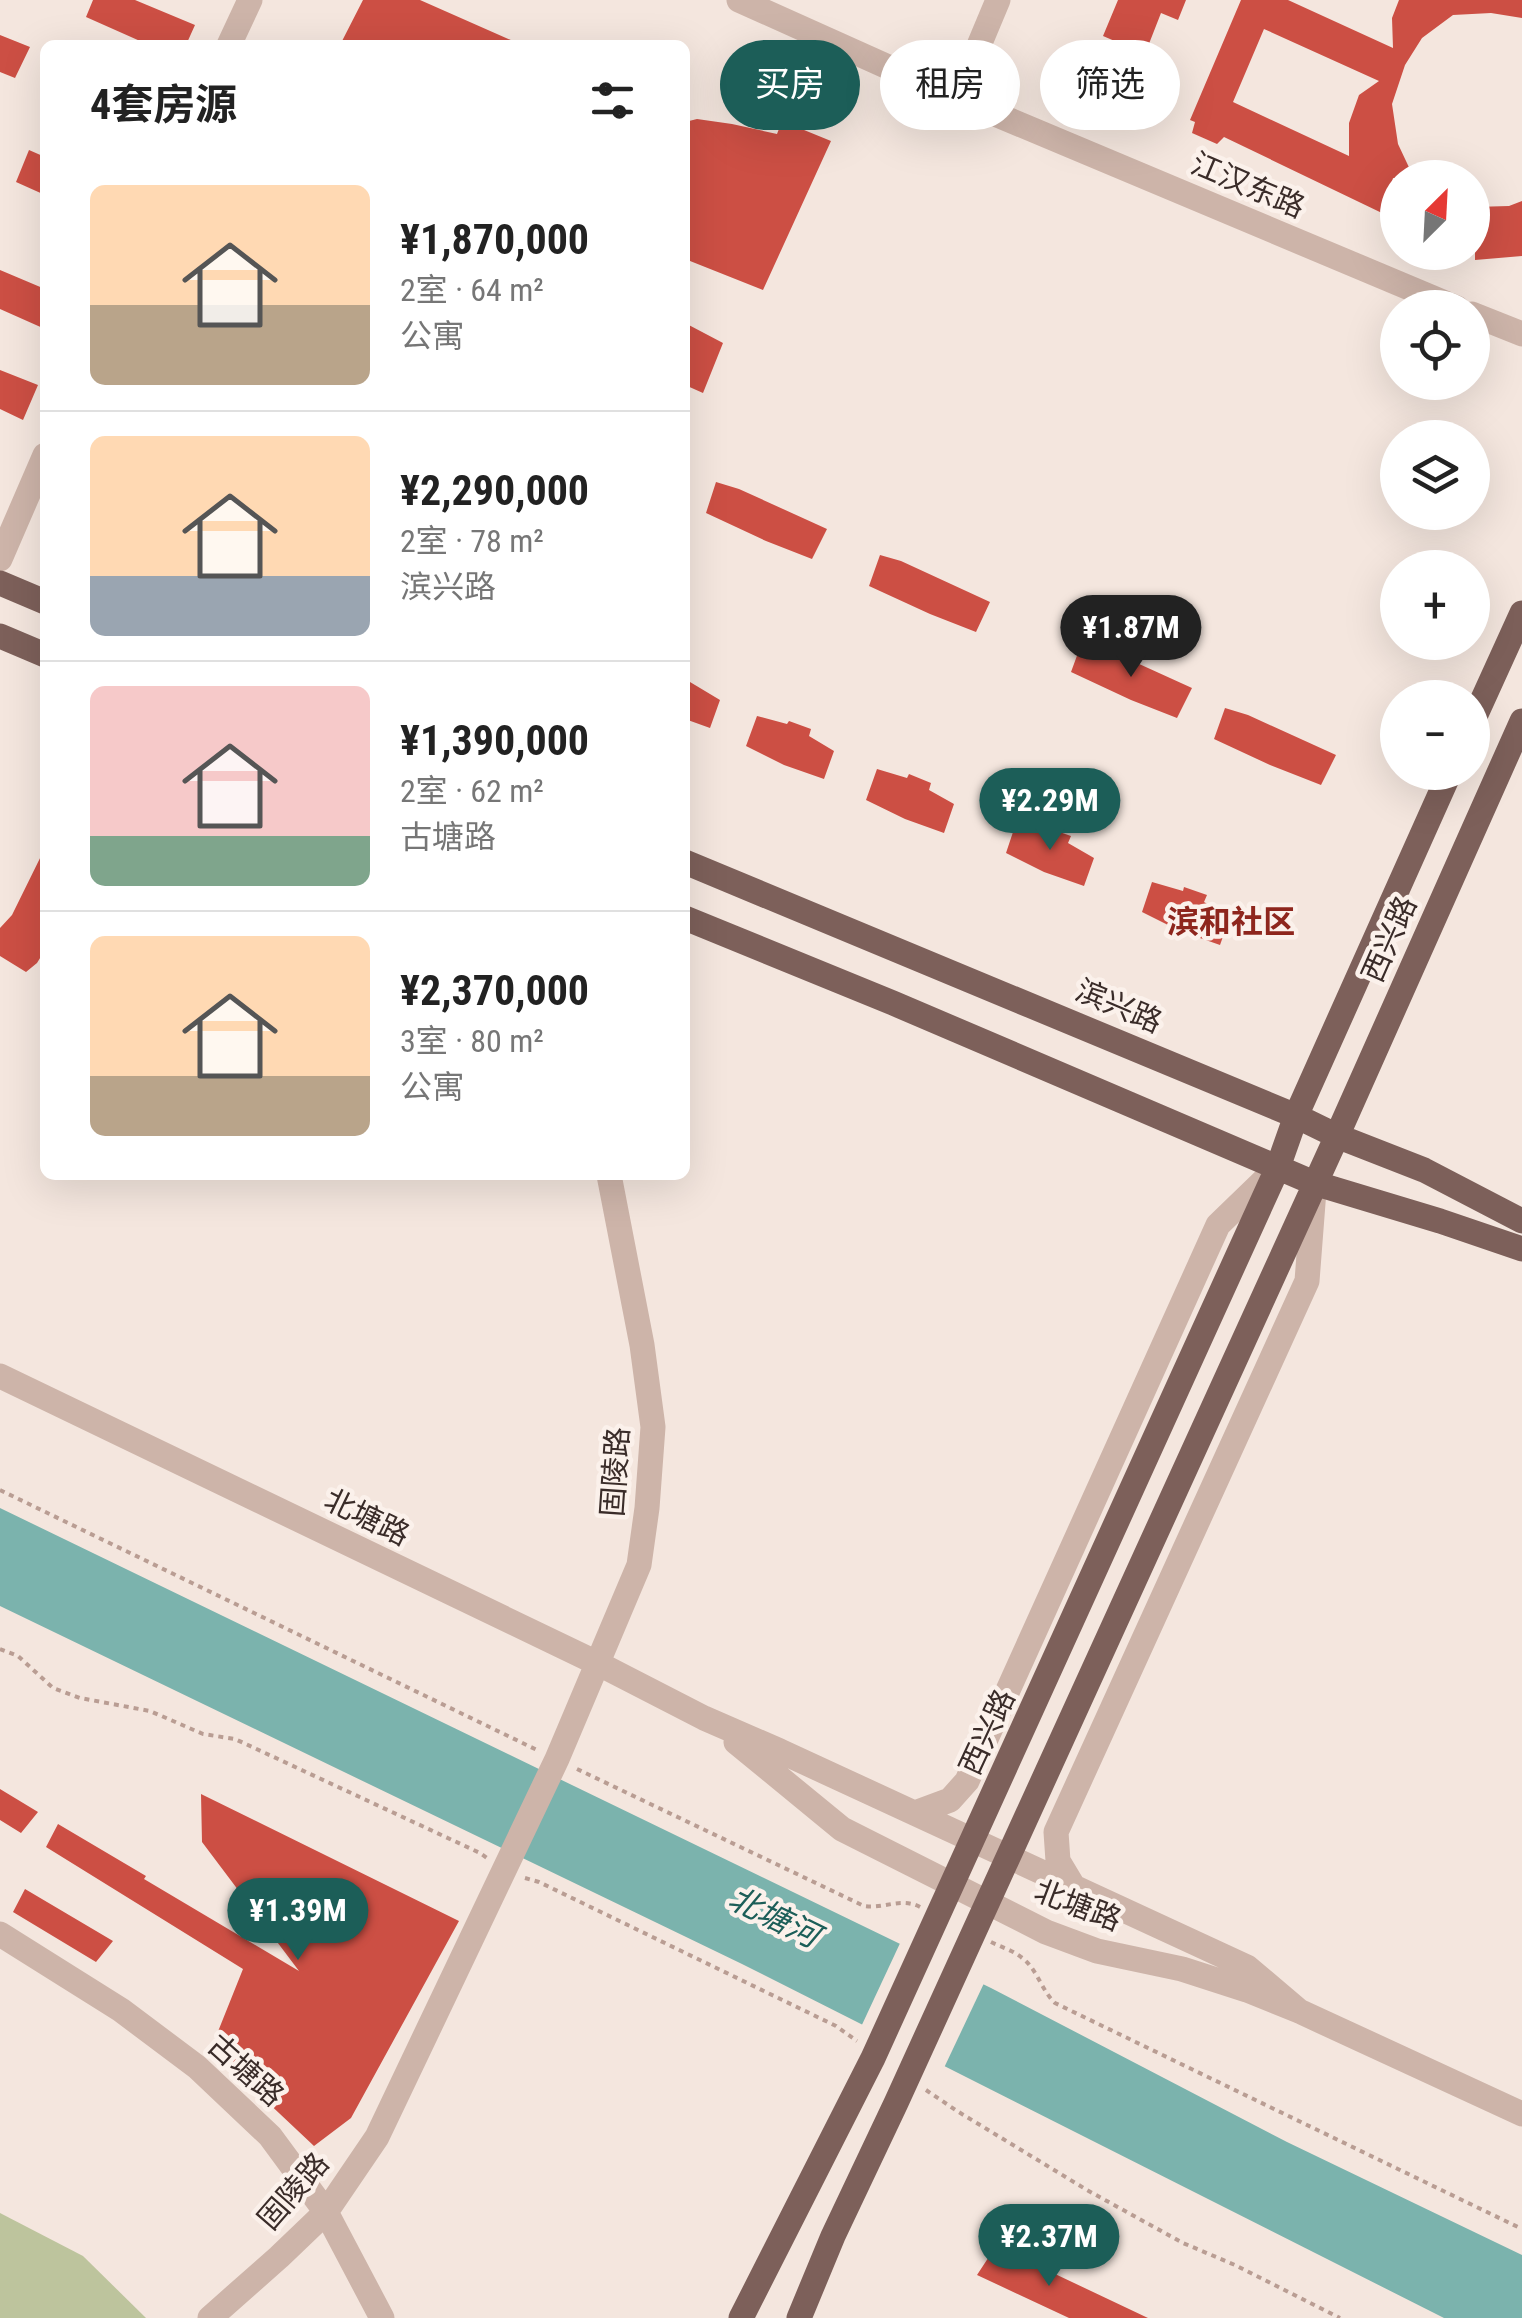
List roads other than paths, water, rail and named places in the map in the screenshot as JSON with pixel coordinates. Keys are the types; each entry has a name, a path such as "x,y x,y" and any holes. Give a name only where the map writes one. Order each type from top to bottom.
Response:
{"main road":[{"path":"0,584 40,600"},
{"path":"1490,683 1522,612"},
{"path":"0,636 40,652"},
{"name":"西兴路","path":"799,2318 1522,721"},
{"name":"西兴路","path":"741,2318 873,2058 1079,1609 1442,790"},
{"name":"滨兴路","path":"690,864 1424,1170 1522,1221"},
{"path":"690,920 1314,1184 1522,1250"}],"street":[{"path":"231,40 250,0"},
{"name":"江汉东路","path":"739,0 880,63"},
{"path":"982,40 998,0"},
{"name":"江汉东路","path":"1020,124 1415,290"},
{"path":"1490,321 1522,334"},
{"path":"0,559 40,467"},
{"name":"西兴路","path":"915,1813 950,1800 966,1781 1218,1225 1278,1167"},
{"name":"固陵路","path":"210,2318 326,2212 377,2138 557,1759 639,1565 653,1427 642,1345 610,1180"},
{"name":"西兴路","path":"1073,1886 1058,1861 1056,1832 1307,1282 1314,1184"},
{"name":"北塘路","path":"0,1376 704,1718 1246,1966 1299,2011"},
{"name":"北塘路","path":"704,1718 842,1829 1046,1932 1096,1951 1211,1977 1299,2011 1522,2114"},
{"name":"古塘路","path":"0,1934 121,2010 196,2067 270,2136 326,2212 382,2318"}],"water":[{"name":"北塘河","path":"0,1508 991,1988 1287,2142 1522,2255 1522,2318 1444,2318 742,1964 0,1606"}],"district":[{"name":"滨和社区","path":"1231,922"}]}
